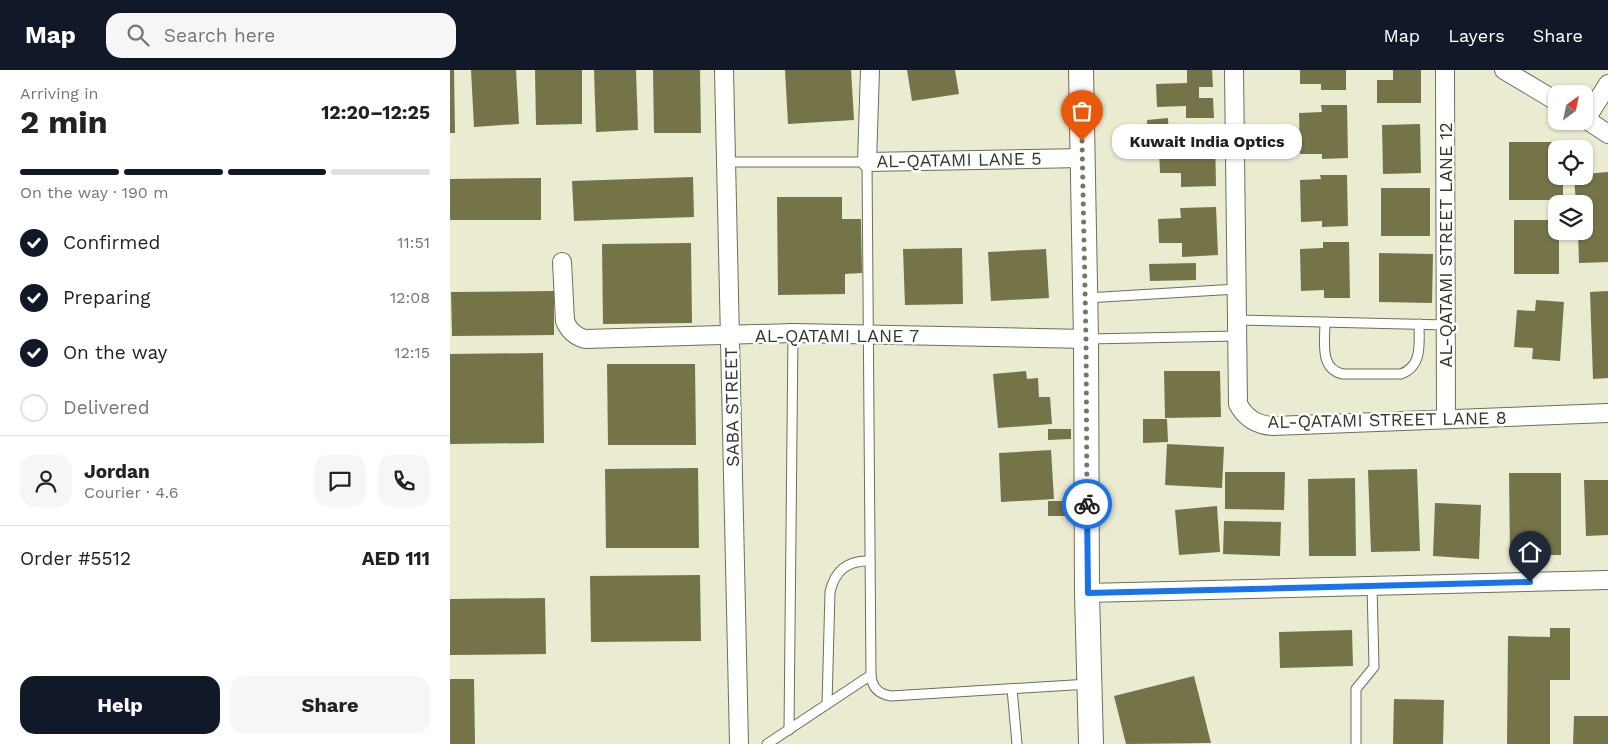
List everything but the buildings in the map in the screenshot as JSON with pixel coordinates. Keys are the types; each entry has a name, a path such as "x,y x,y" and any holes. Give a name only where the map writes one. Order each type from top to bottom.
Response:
{"street":[{"name":"SABA STREET","path":"724,70 740,744"},
{"name":"AL-QATAMI LANE 5","path":"870,70 867,162 1083,158"},
{"path":"1081,70 1086,298 1091,744"},
{"name":"AL-QATAMI STREET LANE 8","path":"1234,70 1238,404 1242,412 1256,423 1273,426 1608,414"},
{"name":"AL-QATAMI STREET LANE 12","path":"1445,70 1446,419"},
{"path":"1504,70 1548,96"},
{"path":"1593,107 1608,84"},
{"path":"1593,124 1608,134"},
{"name":"AL-QATAMI LANE 7","path":"562,262 565,321 578,337 592,340 793,333 1086,339"},
{"path":"1088,593 1608,580"}],"lane":[{"path":"726,162 867,162 871,675 878,692 891,696 1090,684"},
{"path":"1086,298 1237,290"},
{"path":"1086,339 1325,322 1446,325"},
{"path":"1325,322 1326,359 1330,368 1343,374 1401,374 1409,370 1416,364 1418,355 1419,324"},
{"path":"788,730 793,333"},
{"path":"827,704 830,592 832,582 836,574 851,562 870,560"},
{"path":"1356,744 1356,688 1374,667 1372,586"},
{"path":"767,744 871,675"},
{"path":"1012,689 1017,744"}],"way so far":[{"path":"1082,141 1087,504"}],"place":[{"name":"Kuwait India Optics","path":"1082,141"}],"route":[{"path":"1087,504 1088,593 1530,582"}]}
